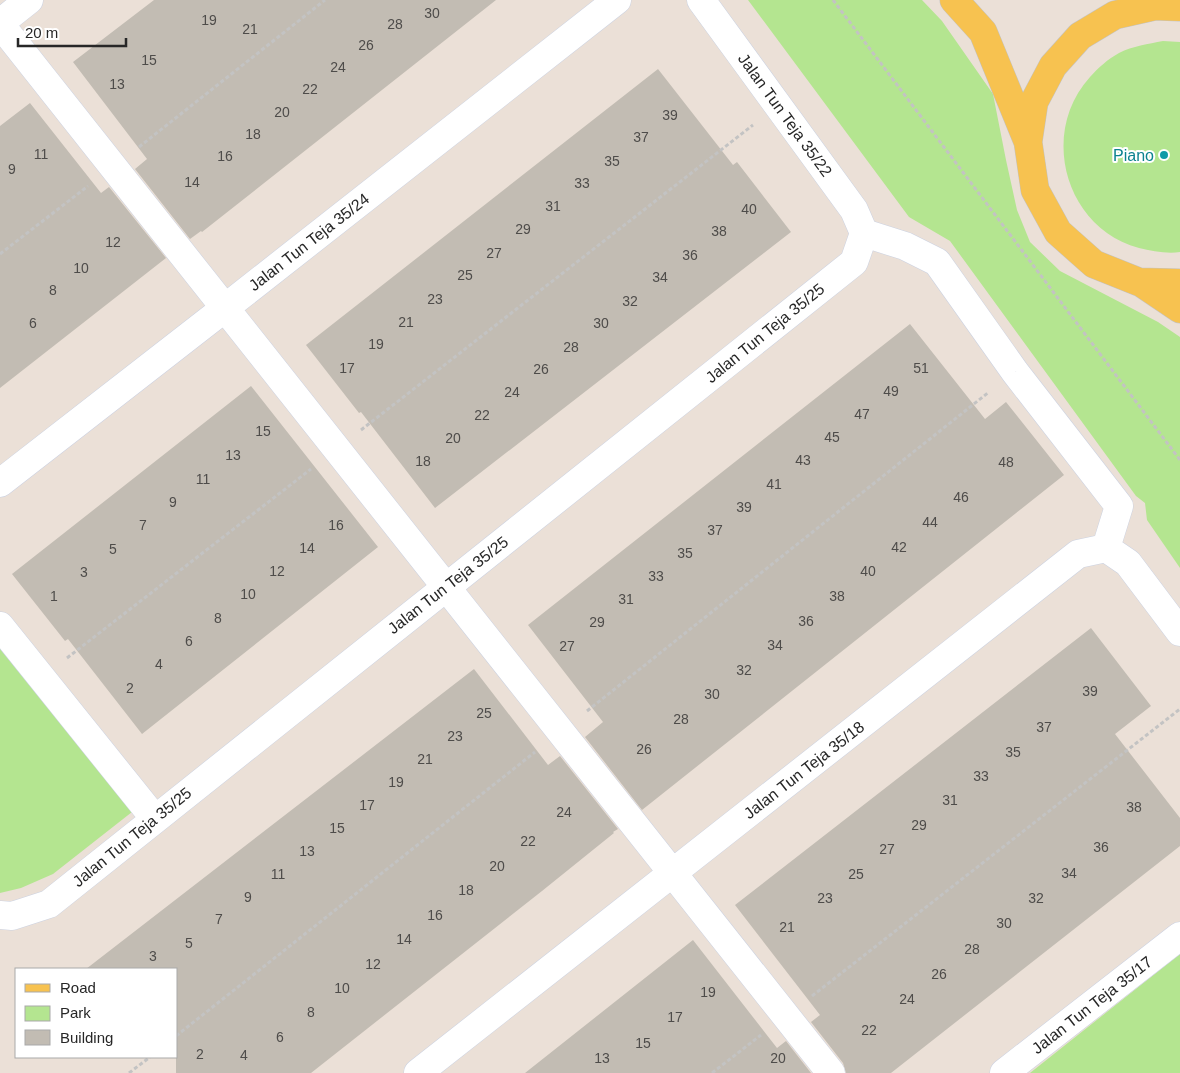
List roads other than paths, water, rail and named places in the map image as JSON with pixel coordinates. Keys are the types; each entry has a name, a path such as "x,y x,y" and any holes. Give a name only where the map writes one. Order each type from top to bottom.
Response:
{"main road":[{"path":"954,0 983,32 1028,142 1035,190 1058,232 1094,264 1139,282 1180,309"},
{"path":"1028,142 1034,102 1053,66 1080,36 1115,15 1159,4"},
{"path":"1139,282 1180,284"}],"street":[{"path":"29,0 0,24 831,1073"},
{"name":"Jalan Tun Teja 35/24","path":"0,483 617,0"},
{"name":"Jalan Tun Teja 35/22","path":"701,0 854,210 864,232"},
{"path":"864,232 905,246 937,262 1015,372 1118,506 1106,548 1128,563 1180,632"},
{"name":"Jalan Tun Teja 35/25","path":"6,915 49,904 854,262 864,232"},
{"name":"Jalan Tun Teja 35/18","path":"418,1073 1078,554 1106,548"},
{"path":"0,626 155,818"},
{"name":"Jalan Tun Teja 35/17","path":"1004,1073 1180,936"}],"place":[{"name":"Piano","path":"1164,155"}]}
